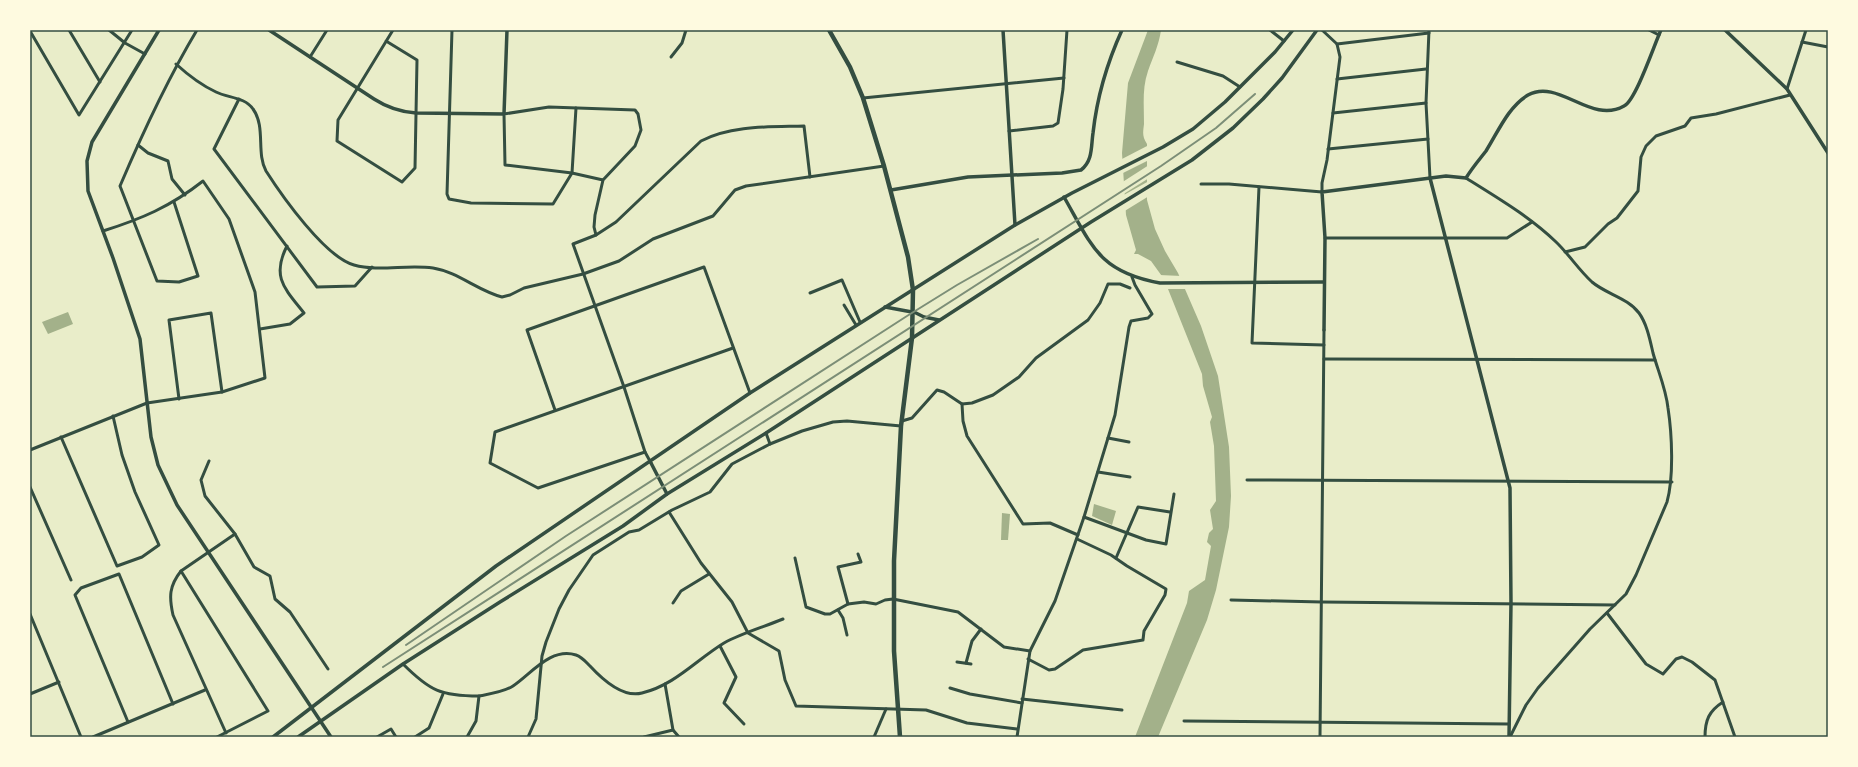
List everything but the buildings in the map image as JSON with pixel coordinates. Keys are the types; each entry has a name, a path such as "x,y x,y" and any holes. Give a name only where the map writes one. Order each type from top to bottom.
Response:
{"main road":[{"path":"829,30 850,67 863,98 891,190 908,257 913,290 912,338 901,426 893,599 900,737"}],"street":[{"path":"69,30 100,82"},
{"path":"109,30 124,43 144,54"},
{"path":"30,31 79,115 132,30"},
{"path":"159,30 100,126 92,142 87,161 88,191 140,339 151,437 158,465 177,505 312,707 330,737"},
{"path":"174,202 198,276 179,282 157,282 120,186 176,64 197,30"},
{"path":"269,30 357,88 392,109 403,112 504,114 549,108 635,110 638,114 641,130 635,146 603,180 595,215 594,227 596,235"},
{"path":"310,57 327,30"},
{"path":"386,41 417,60 415,168 402,182 337,141 338,120 357,88 386,41 393,30"},
{"path":"452,30 447,194 450,199 471,203 553,204 572,172 576,108"},
{"path":"507,30 504,114 505,166 572,172 603,180"},
{"path":"671,57 682,43 686,30"},
{"path":"1003,30 1015,225"},
{"path":"1009,131 1053,126 1058,123 1068,30"},
{"path":"891,190 968,177 1071,173 1081,170 1087,164 1090,157 1095,119 1106,71 1122,30"},
{"path":"1270,30 1284,41"},
{"path":"273,737 496,566 562,520 651,463 750,393 1015,225 1064,197 1160,149 1193,129 1240,87 1293,30"},
{"path":"298,737 320,720 403,664 500,602 624,526 667,494 766,434 939,320 1161,179 1214,143 1249,113 1282,78 1317,30"},
{"path":"1320,737 1325,238 1322,183 1340,57 1337,44 1322,30"},
{"path":"1650,30 1659,35"},
{"path":"1466,178 1486,150 1500,125 1528,96 1540,91 1556,94 1592,109 1613,110 1625,106 1633,94 1661,30"},
{"path":"1724,30 1787,89 1828,153"},
{"path":"1787,89 1806,30"},
{"path":"1337,44 1429,31 1426,69 1426,103 1430,178 1509,481 1511,525 1510,737"},
{"path":"1802,42 1828,47"},
{"path":"1178,62 1223,76 1240,87"},
{"path":"176,64 196,81 216,92 247,102 254,110 260,122 265,169 313,233 336,254 353,265 372,267 419,266 434,268 502,297 524,288 583,274 619,261 653,239 713,216 735,190 746,186 884,166"},
{"path":"1337,78 1426,69"},
{"path":"863,98 1064,78"},
{"path":"1565,252 1579,249 1590,244 1601,230 1617,218 1638,191 1641,157 1646,146 1656,136 1686,126 1691,118 1716,114 1790,95"},
{"path":"239,99 214,149 317,287 355,286 372,267"},
{"path":"1333,113 1426,103"},
{"path":"667,494 645,452 624,387 573,244 596,235 616,222 701,142 719,133 771,127 804,126 810,177"},
{"path":"1328,149 1428,139"},
{"path":"138,145 148,153 168,161 172,179 185,195"},
{"path":"1201,184 1229,184 1322,192 1446,176 1466,178 1532,222 1554,240 1591,281 1632,305 1640,313 1645,325 1668,409 1672,482 1667,502 1636,576 1626,594 1567,653 1538,688 1526,704 1510,737"},
{"path":"30,450 147,402 179,399 222,392 265,378 255,292 229,219 203,181 174,202 133,221 103,231"},
{"path":"1259,187 1252,343 1324,345"},
{"path":"1064,197 1094,248 1105,261 1134,277 1160,283 1324,282"},
{"path":"1325,238 1507,238 1532,222"},
{"path":"260,329 290,324 304,313 282,286 280,260 287,246"},
{"path":"555,410 526,330 704,267 750,393"},
{"path":"1017,737 1030,651 1055,601 1077,539 1098,472 1114,415 1131,321 1148,318 1152,314 1135,285 1134,277"},
{"path":"810,293 842,280 860,322"},
{"path":"902,421 912,418 937,390 944,392 962,404 972,403 993,395 1019,376 1036,358 1084,325 1093,315 1108,284 1120,284 1130,288"},
{"path":"844,305 856,325"},
{"path":"885,307 912,312 924,317 939,320"},
{"path":"179,399 168,320 211,313 222,392"},
{"path":"645,452 538,488 490,463 495,432 733,348"},
{"path":"1324,359 1655,360"},
{"path":"962,404 963,421 967,436 1023,524 1050,523 1078,535"},
{"path":"61,437 117,566 133,561 159,545 135,492 122,455 113,416"},
{"path":"528,737 536,719 544,648 559,609 583,568 593,555 629,532 639,530 669,512 710,492 732,464 770,444 802,431 833,422 847,421 901,426"},
{"path":"766,434 770,444"},
{"path":"1108,438 1129,442"},
{"path":"209,461 201,480 205,496 235,534 254,567 270,576 275,599 290,612 328,669"},
{"path":"1098,472 1130,477"},
{"path":"1247,480 1672,482"},
{"path":"30,488 71,580"},
{"path":"1084,517 1146,540 1166,544 1174,494"},
{"path":"1116,558 1138,507 1170,512"},
{"path":"669,512 709,574 732,602 748,633 780,651 786,680 796,706 926,710 967,723 1017,729"},
{"path":"624,526 629,532"},
{"path":"226,733 205,690 173,616 169,600 170,590 175,579 182,572 235,534"},
{"path":"1028,659 1049,670 1055,669 1083,650 1143,640 1144,632 1166,595 1166,589 1116,558 1077,539"},
{"path":"848,604 838,567 861,562 858,554"},
{"path":"795,558 806,607 825,614 838,610 848,604 864,602 876,604 885,600 893,599 958,612 1004,647 1030,651"},
{"path":"182,572 268,711 217,737"},
{"path":"128,722 75,595 81,588 119,574 173,704"},
{"path":"674,603 681,591 709,574"},
{"path":"1231,600 1616,605"},
{"path":"838,610 843,618 847,635"},
{"path":"1607,613 1646,664 1663,674 1676,659 1682,657 1692,662 1715,680 1735,737"},
{"path":"30,614 81,737"},
{"path":"403,664 421,682 443,694 479,696 512,686 543,662 555,655 576,655 582,658 607,681 629,694 640,694 665,684 685,672 720,646 783,619"},
{"path":"966,663 972,641 981,629"},
{"path":"720,646 736,677 724,703 744,724"},
{"path":"957,662 971,664"},
{"path":"30,694 59,682"},
{"path":"665,684 673,730 679,737"},
{"path":"950,688 970,694 1022,701 1122,710"},
{"path":"93,737 205,690"},
{"path":"415,737 429,728 443,694"},
{"path":"467,737 476,721 479,696"},
{"path":"1705,737 1705,729 1710,712 1723,702"},
{"path":"874,737 886,709"},
{"path":"1184,720 1320,724 1509,724"},
{"path":"377,737 391,729 396,737"},
{"path":"644,737 673,730"}],"shaded area":[{"path":"1148,30 1161,30 1146,77 1144,90 1143,132 1144,139 1147,144 1147,200 1155,229 1165,251 1178,273 1201,326 1218,376 1229,447 1231,496 1229,527 1216,590 1207,620 1158,737 1135,737 1187,603 1189,591 1205,580 1211,546 1207,542 1209,533 1213,529 1210,510 1216,501 1214,446 1210,422 1212,417 1203,386 1202,374 1164,279 1151,261 1138,254 1134,254 1136,250 1126,215 1122,153 1128,83"},
{"path":"68,312 73,324 48,334 42,322"},
{"path":"1094,504 1116,511 1112,525 1092,516"},
{"path":"1002,513 1010,514 1008,540 1001,540"}],"pier":[{"path":"1149,145 1149,160 1121,174 1120,160"},
{"path":"1149,165 1149,178 1122,195 1121,183"},
{"path":"1149,181 1149,196 1123,212 1122,196"},
{"path":"1159,275 1182,276 1187,289 1166,289"}],"railway":[{"path":"383,667 1161,166 1216,128 1255,94"},
{"path":"406,645 566,536 907,316 957,285 1038,239"}]}
